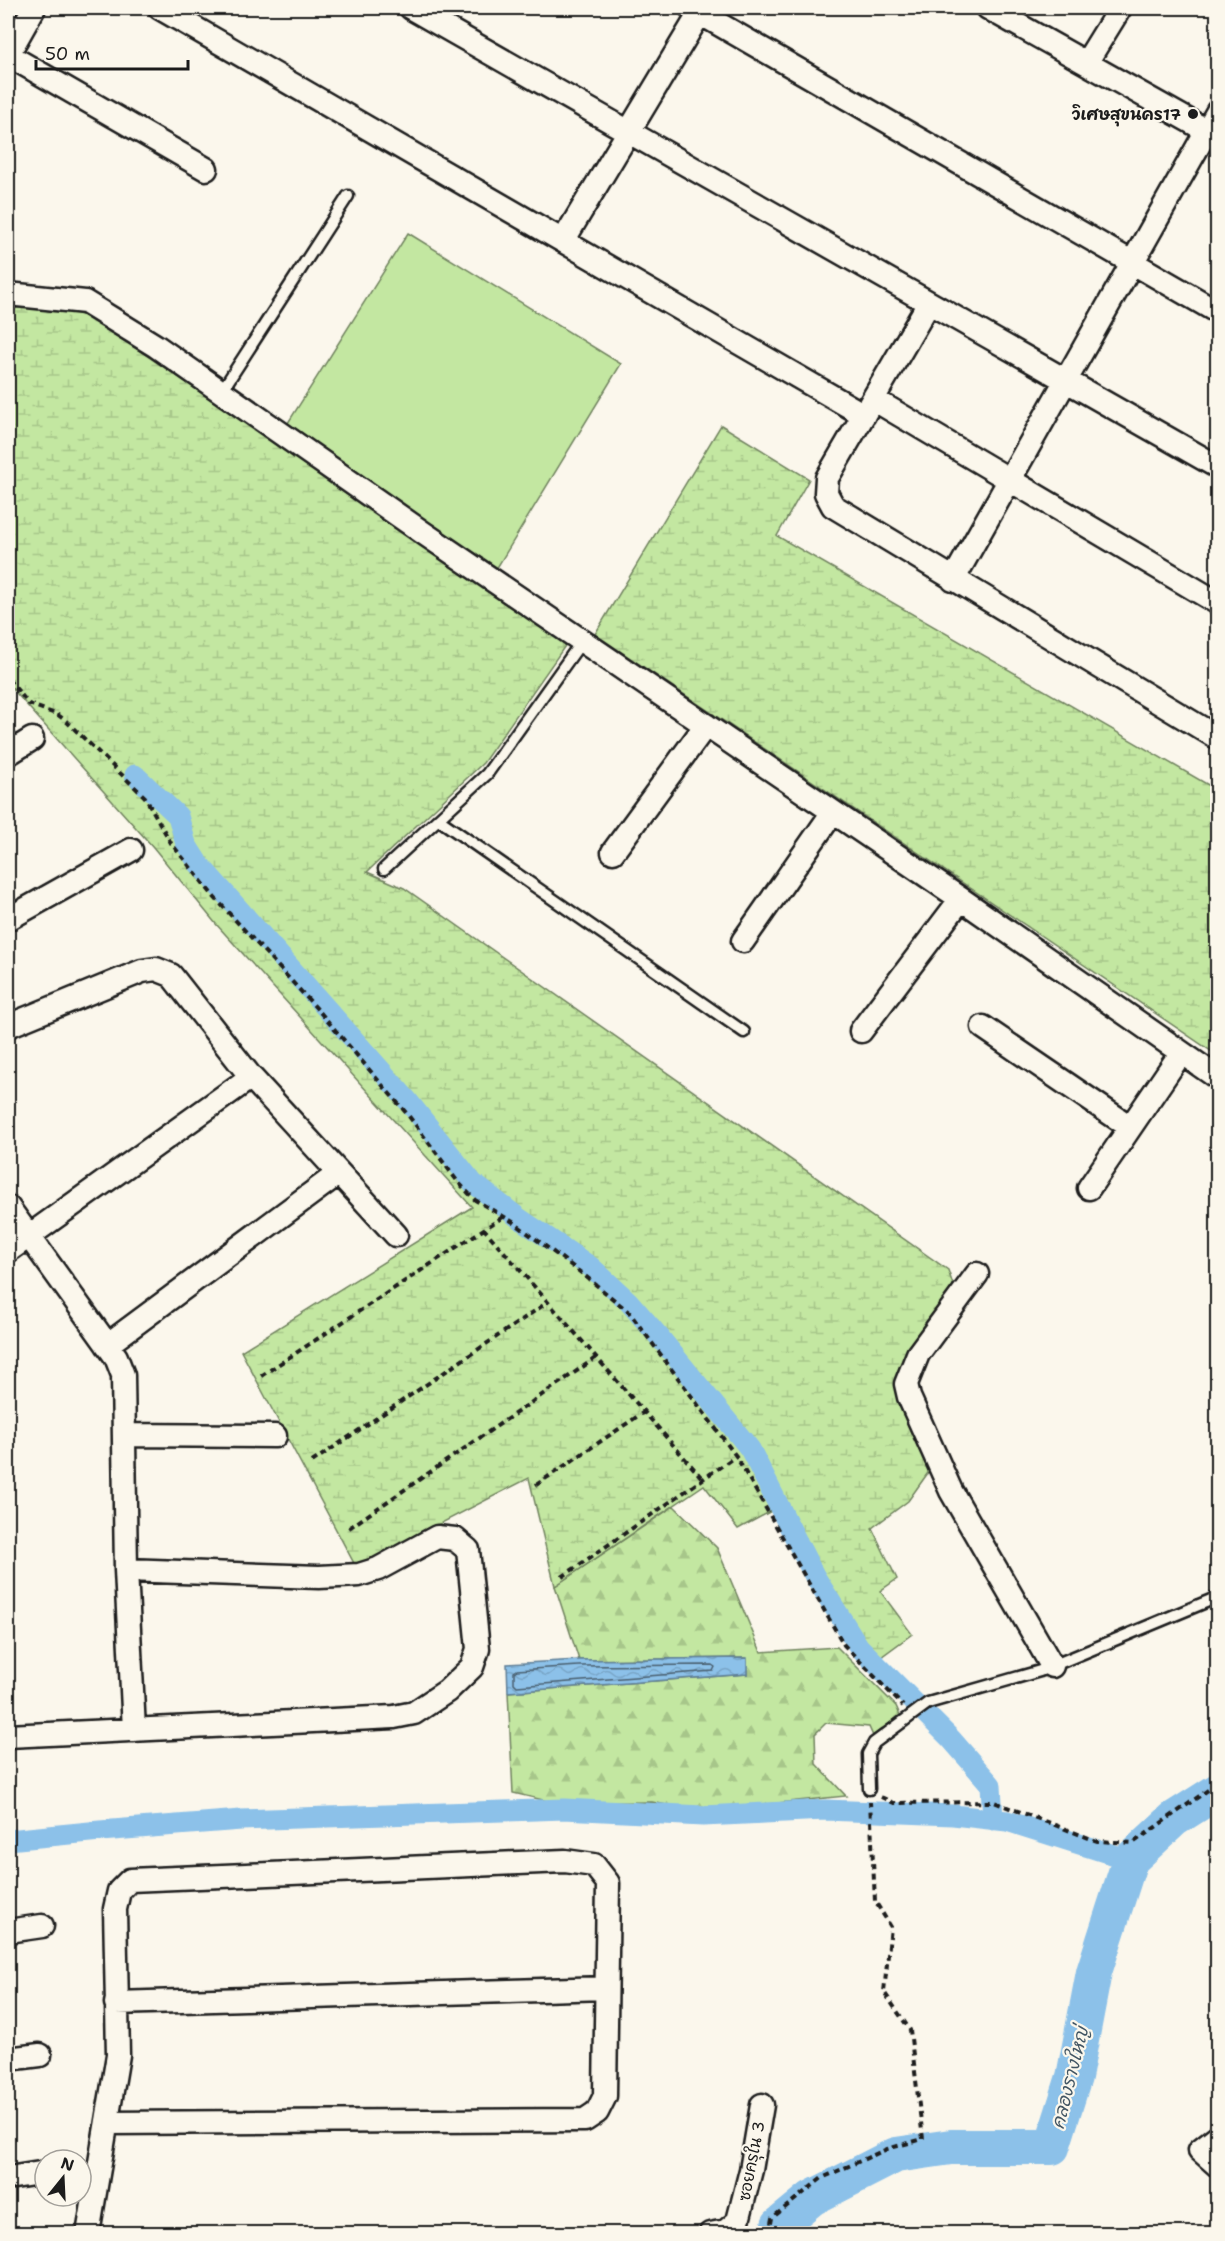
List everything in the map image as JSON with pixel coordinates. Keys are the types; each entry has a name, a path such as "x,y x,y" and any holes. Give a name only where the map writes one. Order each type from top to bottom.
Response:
{"street":[{"path":"34,8 8,54 206,169"},
{"path":"160,8 563,241 868,407 1010,480 1218,603"},
{"path":"411,8 1218,467"},
{"path":"988,8 1212,134"},
{"path":"1086,63 1120,8"},
{"path":"563,241 629,132 698,9 1218,312"},
{"path":"953,580 1133,263 1212,134 1218,111"},
{"path":"8,294 85,302 156,346 1218,1078"},
{"path":"929,303 827,477 826,493 833,506 1218,738"},
{"path":"614,852 706,725"},
{"path":"8,754 32,739"},
{"path":"743,941 833,812"},
{"path":"8,920 130,850"},
{"path":"861,1030 961,899"},
{"path":"8,1026 142,971 156,969 171,975 251,1077 396,1235"},
{"path":"982,1027 1130,1127"},
{"path":"1089,1188 1181,1053"},
{"path":"8,1251 251,1077"},
{"path":"107,1345 339,1173"},
{"path":"8,1207 28,1238 116,1357 123,1376 126,1570 134,1730"},
{"path":"978,1274 918,1354 906,1384 951,1491 1052,1666"},
{"path":"124,1435 275,1436"},
{"path":"8,1736 394,1717 414,1713 447,1691 472,1667 478,1649 468,1550 456,1539 437,1536 378,1569 359,1575 319,1577 126,1570"},
{"path":"88,2234 118,2055 115,1909 119,1891 130,1880 565,1862 594,1865 608,1883 605,2096 597,2112 585,2120 107,2123"},
{"path":"8,1931 42,1926"},
{"path":"117,2003 606,1988"},
{"path":"8,2059 40,2055"},
{"name":"ซอยครุใน 3","path":"710,2234 726,2231 738,2221 751,2170 762,2105"},
{"path":"1218,2136 1200,2150 1218,2166"},
{"path":"8,2178 33,2174"}],"lane":[{"path":"221,392 348,196"},
{"path":"384,869 487,774 582,640"},
{"path":"438,819 744,1032"},
{"path":"872,1792 868,1767 870,1748 908,1716 910,1711 928,1703 1052,1666 1218,1597"}],"path":[{"path":"8,679 29,704 58,715 66,721 145,796 171,843 215,898 319,1011 408,1115 458,1182 475,1200 513,1222 629,1312 736,1456 844,1645 910,1711"},
{"path":"261,1376 503,1217"},
{"path":"484,1229 702,1478"},
{"path":"312,1462 548,1302"},
{"path":"350,1527 597,1357"},
{"path":"536,1485 644,1412"},
{"path":"562,1577 736,1456"},
{"path":"769,2234 772,2218 822,2178 887,2150 923,2139 910,2030 884,1992 891,1927 875,1901 872,1792 894,1803 994,1802 1097,1841 1133,1844 1218,1783"}],"green space":[{"path":"408,233 621,364 495,571 286,426"},
{"path":"23,307 59,308 85,316 121,338 567,643 483,763 367,872 404,888 948,1270 954,1288 902,1383 930,1470 908,1501 872,1528 897,1579 880,1591 912,1634 870,1665 839,1627 775,1509 738,1529 704,1485 555,1586 529,1478 356,1567 241,1351 472,1207 216,924 153,847 8,684 8,310"},
{"path":"721,425 809,479 777,536 1217,790 1217,1055 595,634"},
{"path":"674,1506 717,1548 761,1652 837,1647 896,1706 900,1715 873,1736 869,1727 826,1723 815,1734 816,1764 846,1796 697,1811 652,1802 556,1803 513,1793 508,1692 747,1674 746,1658 579,1660 555,1586"}],"water":[{"path":"747,1658 747,1674 508,1692 507,1664 579,1660"}],"waterway":[{"path":"135,775 178,816 186,844 198,863 408,1101 473,1183 520,1219 591,1267 628,1301 661,1339 750,1449 814,1575 859,1647 951,1739 991,1785 993,1820"},
{"name":"คลองรางใหญ่","path":"777,2234 779,2225 812,2198 896,2155 951,2147 1052,2147 1074,2077 1094,1972 1130,1860 1174,1819 1218,1791"},
{"path":"8,1840 241,1820 564,1809 703,1816 825,1810 953,1815 1007,1821 1130,1860"}],"place":[{"name":"วิเศษสุขนคร17","path":"1193,114"}]}
